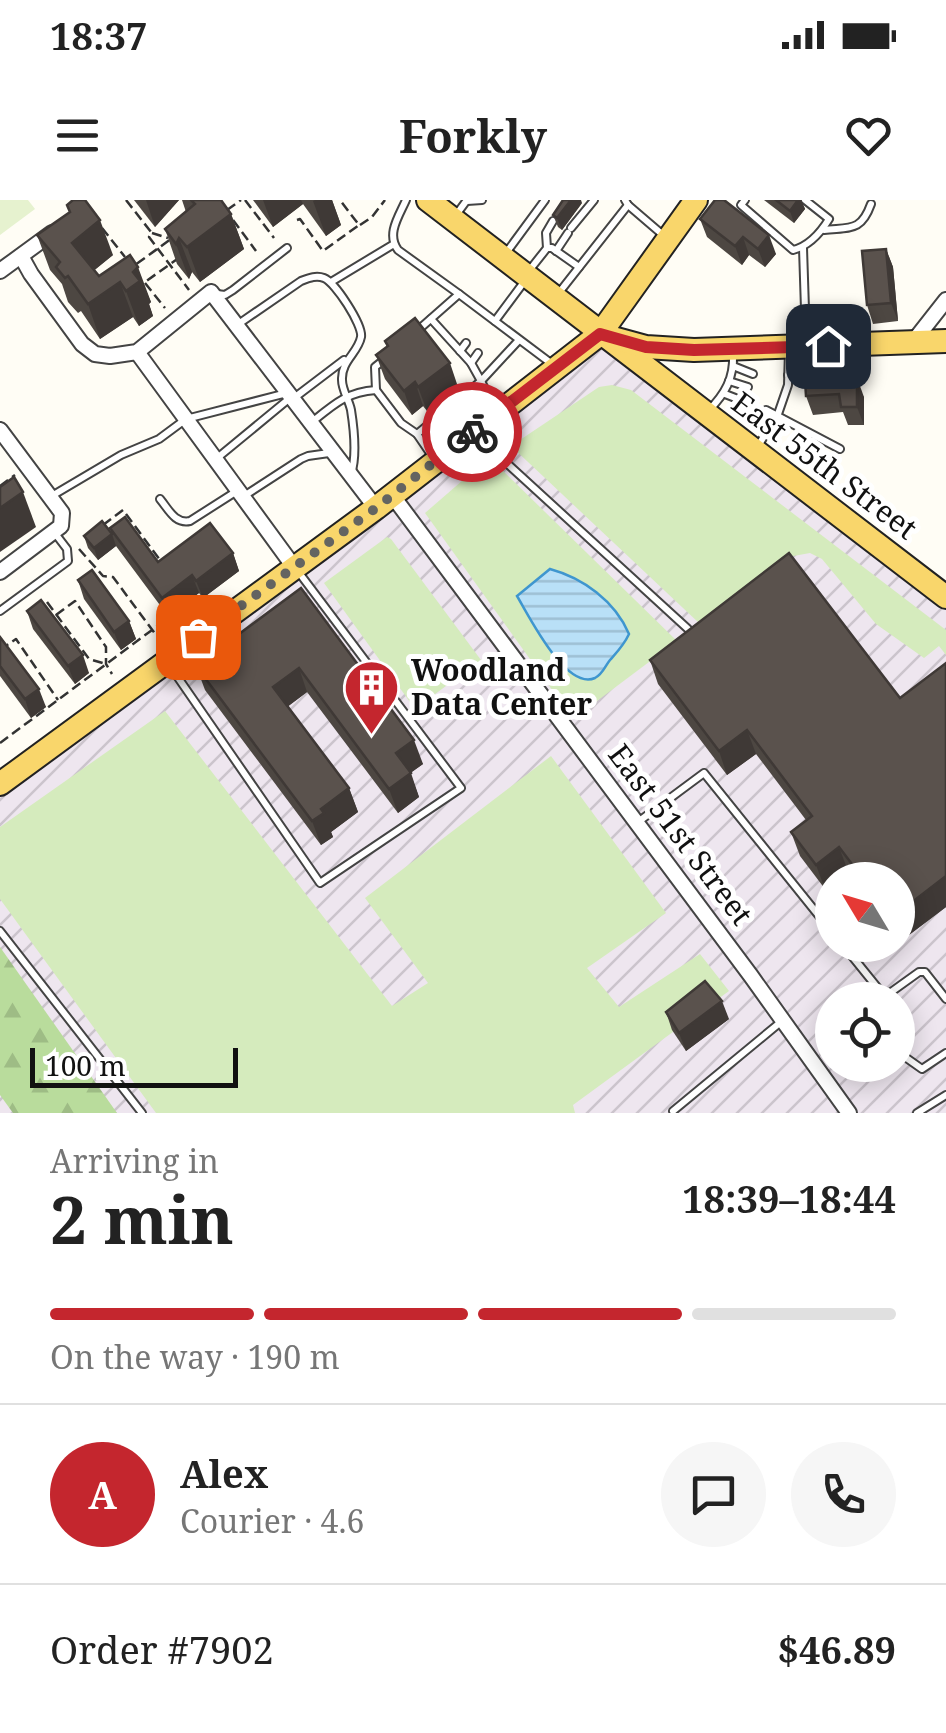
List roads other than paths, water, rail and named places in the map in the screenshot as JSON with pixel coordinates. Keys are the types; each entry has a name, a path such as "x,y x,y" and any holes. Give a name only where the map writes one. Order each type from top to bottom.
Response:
{"main road":[{"name":"East 55th Street","path":"428,200 462,207 503,258 946,597"},
{"path":"0,784 163,650 294,567 600,334 696,200"},
{"path":"600,334 646,347 694,350 733,358 798,347 946,341"}],"street":[{"path":"0,271 60,227"},
{"path":"21,256 82,344 95,354 136,352 211,292"},
{"name":"East 51st Street","path":"211,292 351,475 384,501 637,823 849,1113"},
{"path":"912,342 946,300"},
{"path":"136,352 294,567"},
{"path":"0,430 62,513 58,529 0,572"}],"lane":[{"path":"406,200 395,224 394,244 398,250 556,368"},
{"path":"462,207 482,200"},
{"path":"503,258 545,200"},
{"path":"497,326 526,276 594,200"},
{"path":"745,200 741,205 794,250 803,247 829,219 805,200"},
{"path":"554,298 626,202 668,238"},
{"path":"822,230 859,226 866,219 870,204"},
{"path":"552,221 546,233 552,249 579,267"},
{"path":"332,282 394,244"},
{"path":"755,452 778,414 798,347 803,247"},
{"path":"211,292 226,295 287,248"},
{"path":"236,325 302,281 322,276 332,282 360,325 361,337 342,378 351,411 351,475"},
{"path":"417,331 459,294"},
{"path":"431,319 471,364 496,413"},
{"path":"417,434 482,380 519,340"},
{"path":"460,351 466,343"},
{"path":"849,345 852,392"},
{"path":"471,364 478,353"},
{"path":"389,355 375,367 376,390 401,423 417,434 435,461"},
{"path":"216,459 291,397 349,356"},
{"path":"705,414 725,394 733,358 753,374"},
{"path":"788,374 851,371"},
{"path":"729,381 748,387"},
{"path":"776,382 788,385"},
{"path":"310,422 346,396 376,390"},
{"path":"725,394 743,401"},
{"path":"772,396 783,399"},
{"path":"50,497 121,455 159,439 186,419 291,397"},
{"path":"766,410 840,449"},
{"path":"472,432 688,629"},
{"path":"160,499 175,518 190,522 300,459 334,452"},
{"path":"0,611 68,561 58,529"},
{"path":"163,650 320,883 462,788 294,567"},
{"path":"637,823 704,773 815,911"},
{"path":"0,931 142,1113"},
{"path":"856,962 871,982"},
{"path":"905,982 924,972 946,1000"},
{"path":"673,1112 783,1020"},
{"path":"915,1065 922,1070 942,1056 946,1068"},
{"path":"917,1113 946,1095"}],"water":[{"path":"550,569 597,592 629,634 595,678 584,679 561,663 517,596"}],"place":[{"name":"Woodland Data Center","path":"372,737"}]}
